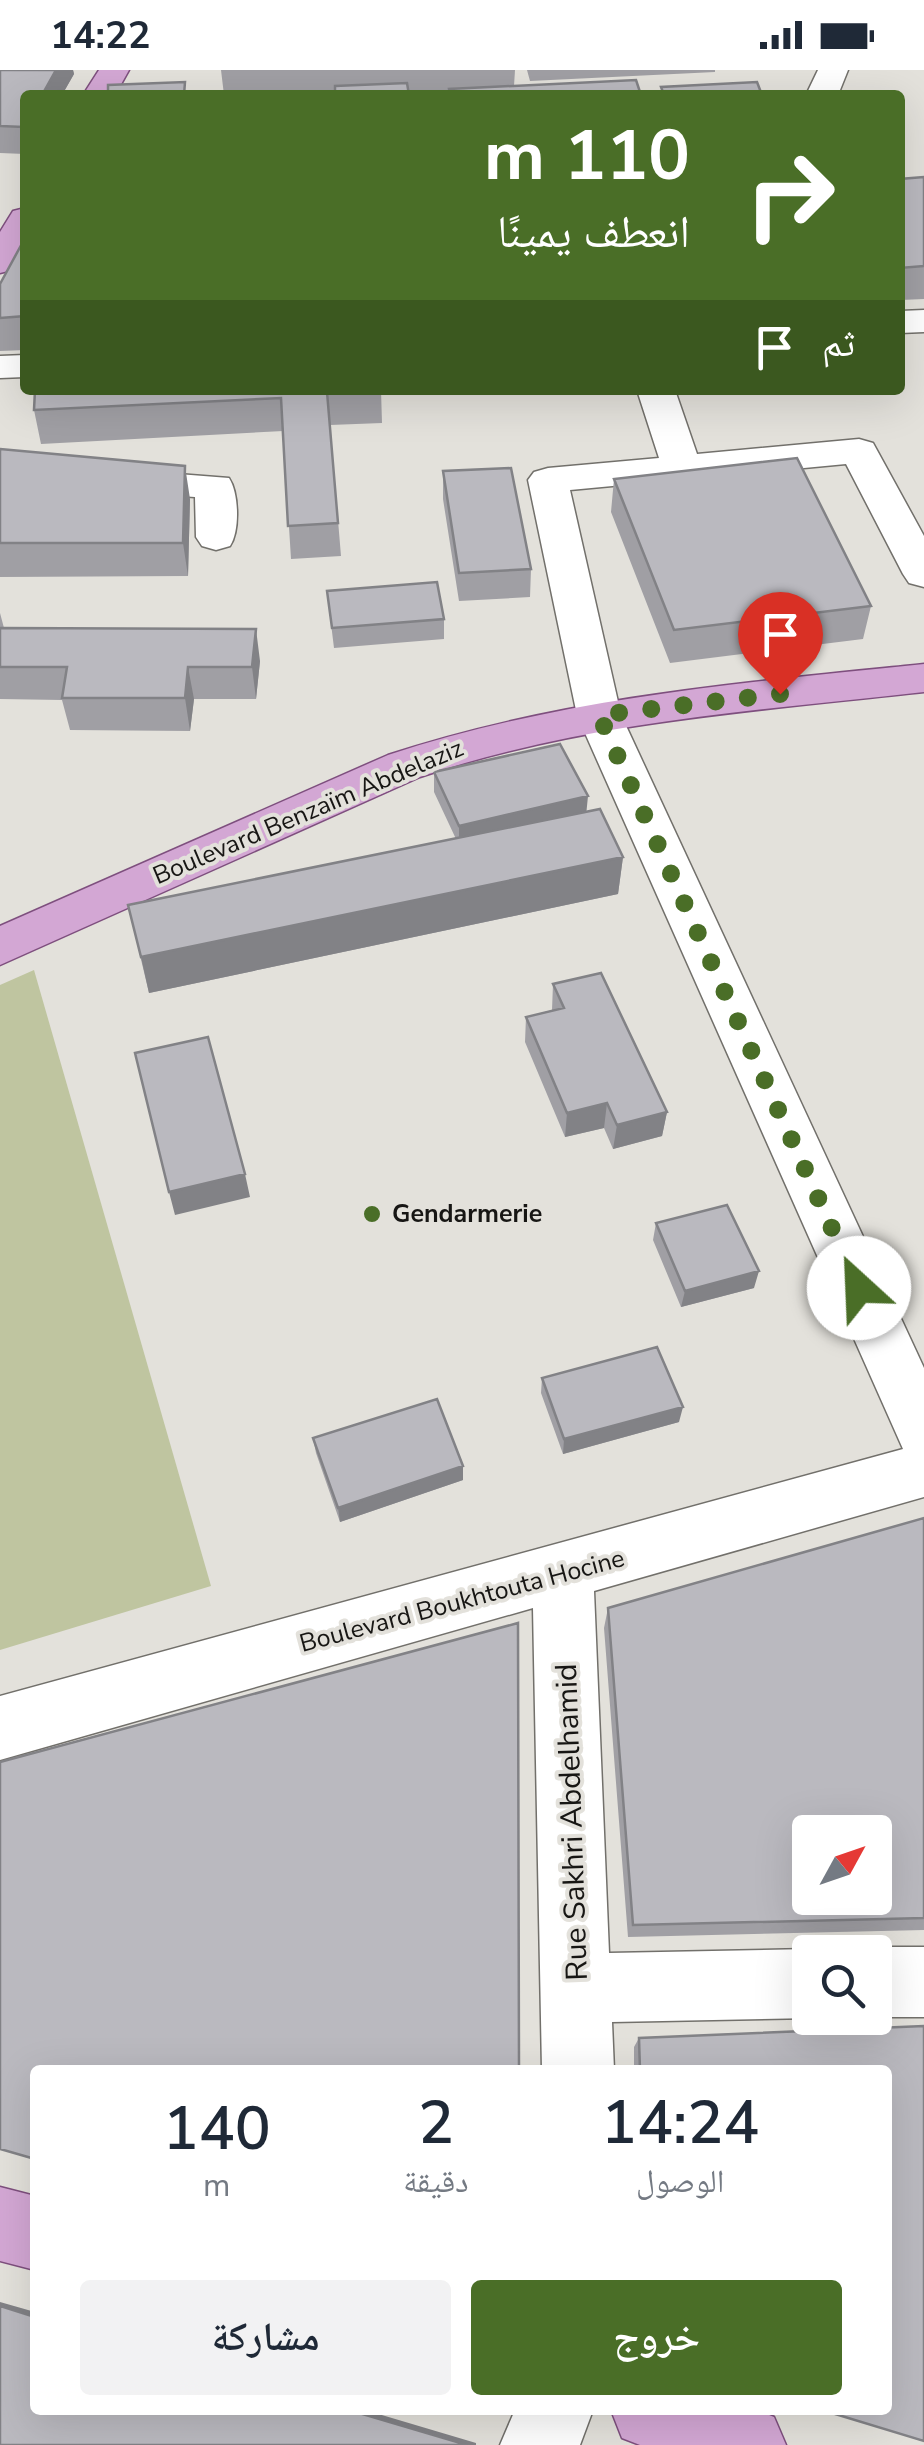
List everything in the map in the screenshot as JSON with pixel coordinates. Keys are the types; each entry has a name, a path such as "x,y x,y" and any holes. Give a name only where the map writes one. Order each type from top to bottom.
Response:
{"main road":[{"path":"0,263 20,228"},
{"name":"Boulevard Benzaïm Abdelaziz","path":"0,946 404,766 470,742 599,715 924,678"},
{"path":"0,2224 30,2233"},
{"path":"664,2415 746,2445"}],"street":[{"path":"658,395 681,466"},
{"path":"924,574 914,533 860,451 548,480 599,715 924,1432"},
{"path":"0,472 215,486 216,537"},
{"name":"Boulevard Boukhtouta Hocine","path":"0,1728 564,1574 924,1470"},
{"name":"Rue Sakhri Abdelhamid","path":"564,1574 579,1988 578,2065"},
{"path":"892,1982 924,1982"},
{"path":"579,1988 792,1984"},
{"path":"540,2445 552,2415"}],"green space":[{"path":"34,970 211,1586 0,1650 0,985"}],"building":[{"path":"0,70 56,70 45,90 20,90 20,127 0,126"},
{"path":"636,80 639,90 449,90"},
{"path":"185,82 184,90 108,90 108,85"},
{"path":"757,82 760,90 662,90 661,87"},
{"path":"407,83 408,90 335,90 335,86"},
{"path":"924,177 924,266 905,268 905,179"},
{"path":"20,247 20,316 0,318 0,284"},
{"path":"35,395 327,395 338,523 288,526 281,398 34,410"},
{"path":"0,449 185,466 183,543 0,543"},
{"path":"797,458 871,606 674,630 614,479"},
{"path":"511,468 531,569 459,573 443,471"},
{"path":"437,582 444,619 332,628 327,591"},
{"path":"0,628 256,629 252,667 188,667 185,698 62,698 67,667 0,667"},
{"path":"560,744 588,796 459,826 434,772"},
{"path":"600,809 623,857 141,957 128,905"},
{"path":"601,973 667,1112 617,1125 607,1103 567,1113 526,1017 564,1008 553,984"},
{"path":"208,1037 245,1174 169,1192 135,1053"},
{"path":"727,1205 759,1271 685,1291 656,1223"},
{"path":"657,1347 683,1407 564,1439 542,1378"},
{"path":"437,1399 463,1466 338,1508 313,1438"},
{"path":"924,1518 924,1918 633,1925 608,1608"},
{"path":"518,1623 519,2065 30,2065 30,2158 0,2149 0,1762"},
{"path":"924,2026 924,2441 838,2415 892,2415 892,2065 640,2065 639,2038 792,2032 792,2035 892,2035 892,2027"},
{"path":"0,2306 30,2315 30,2415 366,2415 467,2445 0,2445"}],"place":[{"name":"Gendarmerie","path":"372,1214"}],"route":[{"path":"780,694 599,715 859,1288"}]}
